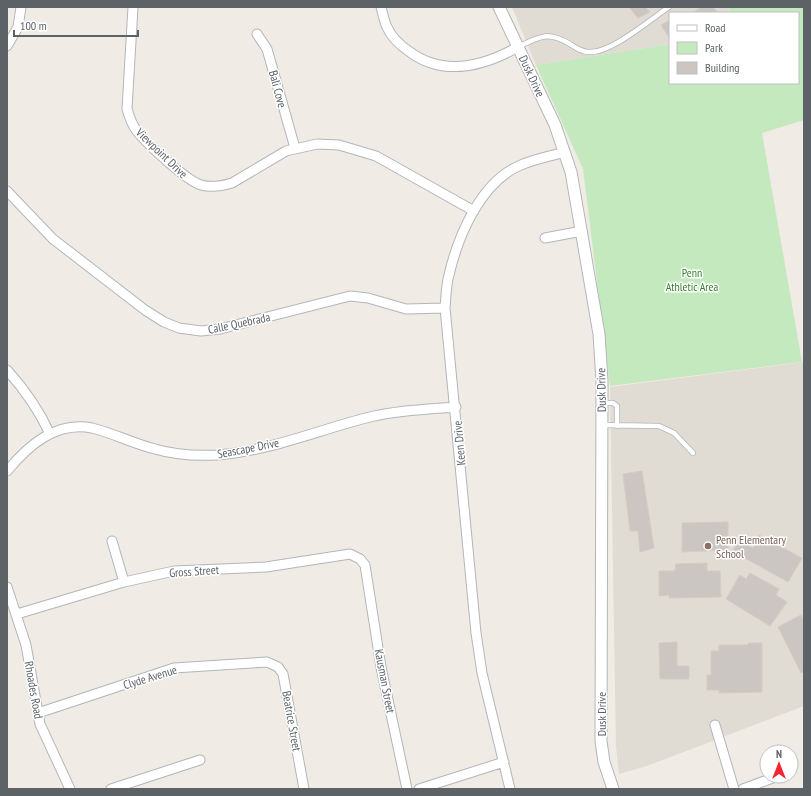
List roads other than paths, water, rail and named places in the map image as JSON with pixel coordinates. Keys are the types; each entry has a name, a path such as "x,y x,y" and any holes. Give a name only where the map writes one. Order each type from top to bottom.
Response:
{"street":[{"path":"7,46 18,27 21,7"},
{"name":"Viewpoint Drive","path":"133,7 127,109 137,131 182,174 200,185 224,185 232,183 278,154 295,148 317,144 334,144 350,147 376,156 474,211"},
{"path":"381,7 387,28 398,42 419,58 436,65 455,68 475,66 504,55 518,47"},
{"name":"Dusk Drive","path":"499,7 555,125 565,152 571,172 599,334 602,403 601,741 604,762 613,789"},
{"name":"Bali Cove","path":"257,34 267,49 295,148"},
{"name":"Keen Drive","path":"510,789 482,673 476,628 456,407 445,308 448,275 464,231 481,198 497,180 520,165 565,152"},
{"name":"Calle Quebrada","path":"7,191 53,239 145,310 164,322 179,328 191,330 220,329 350,296 368,298 406,309 445,308"},
{"path":"545,238 582,232"},
{"path":"7,370 23,388 39,411 50,434"},
{"name":"Seascape Drive","path":"7,471 25,450 50,434 66,429 92,428 166,452 193,455 218,455 260,447 376,416 456,407"},
{"path":"112,541 124,582"},
{"name":"Gross Street","path":"17,614 124,582 174,571 266,567 350,554 360,559 365,566 366,572"},
{"name":"Kausman Street","path":"366,572 381,667 407,789"},
{"name":"Rhoades Road","path":"7,587 17,614 26,646 38,713 49,745 70,789"},
{"name":"Clyde Avenue","path":"38,713 174,668 267,662"},
{"name":"Beatrice Street","path":"267,662 278,667 283,674 304,789"},
{"path":"714,726 734,789"},
{"path":"111,789 200,760"},
{"path":"419,789 504,762"},
{"path":"743,789 759,783"}],"lane":[{"path":"518,47 547,35 560,39 577,49 591,52 611,47 669,7"},
{"path":"602,403 613,403 617,406 617,426"},
{"path":"602,425 660,426 674,433 693,453"}],"place":[{"name":"Penn Elementary School","path":"708,546"}],"park label":[{"name":"Penn Athletic Area","path":"692,279"}]}
